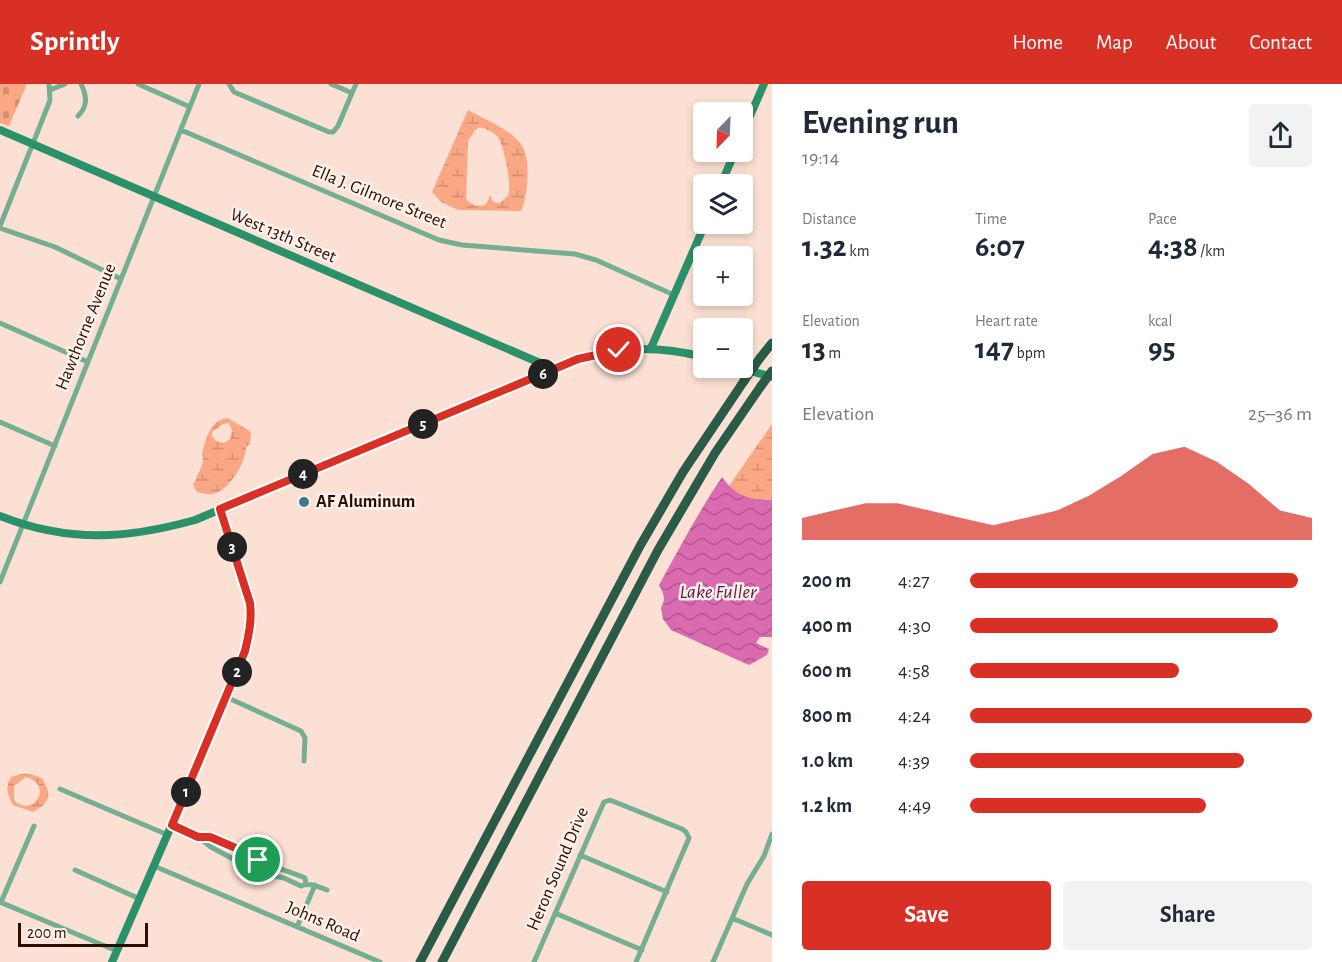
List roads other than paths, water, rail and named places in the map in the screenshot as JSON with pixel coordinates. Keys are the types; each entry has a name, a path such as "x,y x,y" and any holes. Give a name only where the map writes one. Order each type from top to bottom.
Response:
{"highway":[{"path":"420,962 645,537 683,472 772,343"},
{"path":"441,962 653,559 715,453 772,371"}],"street":[{"path":"65,84 49,87 50,100 0,227 55,248 121,279"},
{"path":"78,117 86,102 81,84"},
{"path":"138,84 190,107"},
{"name":"Hawthorne Avenue","path":"0,582 199,84"},
{"path":"229,84 234,92 328,132 333,132 338,126 356,84"},
{"path":"331,84 352,93"},
{"path":"753,109 764,84"},
{"name":"West 13th Street","path":"0,130 554,369"},
{"name":"Ella J. Gilmore Street","path":"181,130 439,240 575,254 596,260 674,295"},
{"path":"651,348 701,234"},
{"path":"0,323 88,362"},
{"path":"0,516 23,524 72,534 117,535 154,531 195,520 554,369 597,354 651,348 693,354"},
{"path":"753,372 772,377"},
{"path":"0,422 55,446"},
{"path":"112,962 245,651 252,618 250,603 220,509"},
{"path":"226,697 301,731 305,738 304,761"},
{"path":"60,789 168,835"},
{"name":"Heron Sound Drive","path":"534,962 598,813 607,800 616,801 686,832 689,838 636,962"},
{"path":"172,825 198,837 210,847 259,873 284,878 301,886 315,885 327,890"},
{"path":"34,826 0,902 117,951"},
{"path":"713,962 747,884 764,856 772,834"},
{"path":"198,837 210,837 238,849 258,860 304,878 306,884"},
{"path":"580,855 667,892"},
{"name":"Johns Road","path":"154,866 380,962"},
{"path":"75,870 140,899"},
{"path":"297,927 315,885"},
{"path":"555,913 642,950"},
{"path":"732,918 772,935"}],"water":[{"name":"Lake Fuller","path":"722,477 743,496 772,500 772,637 760,637 756,643 769,649 767,655 749,665 671,630 663,619 661,608 664,596 659,585"}],"place":[{"name":"AF Aluminum","path":"304,502"}]}
